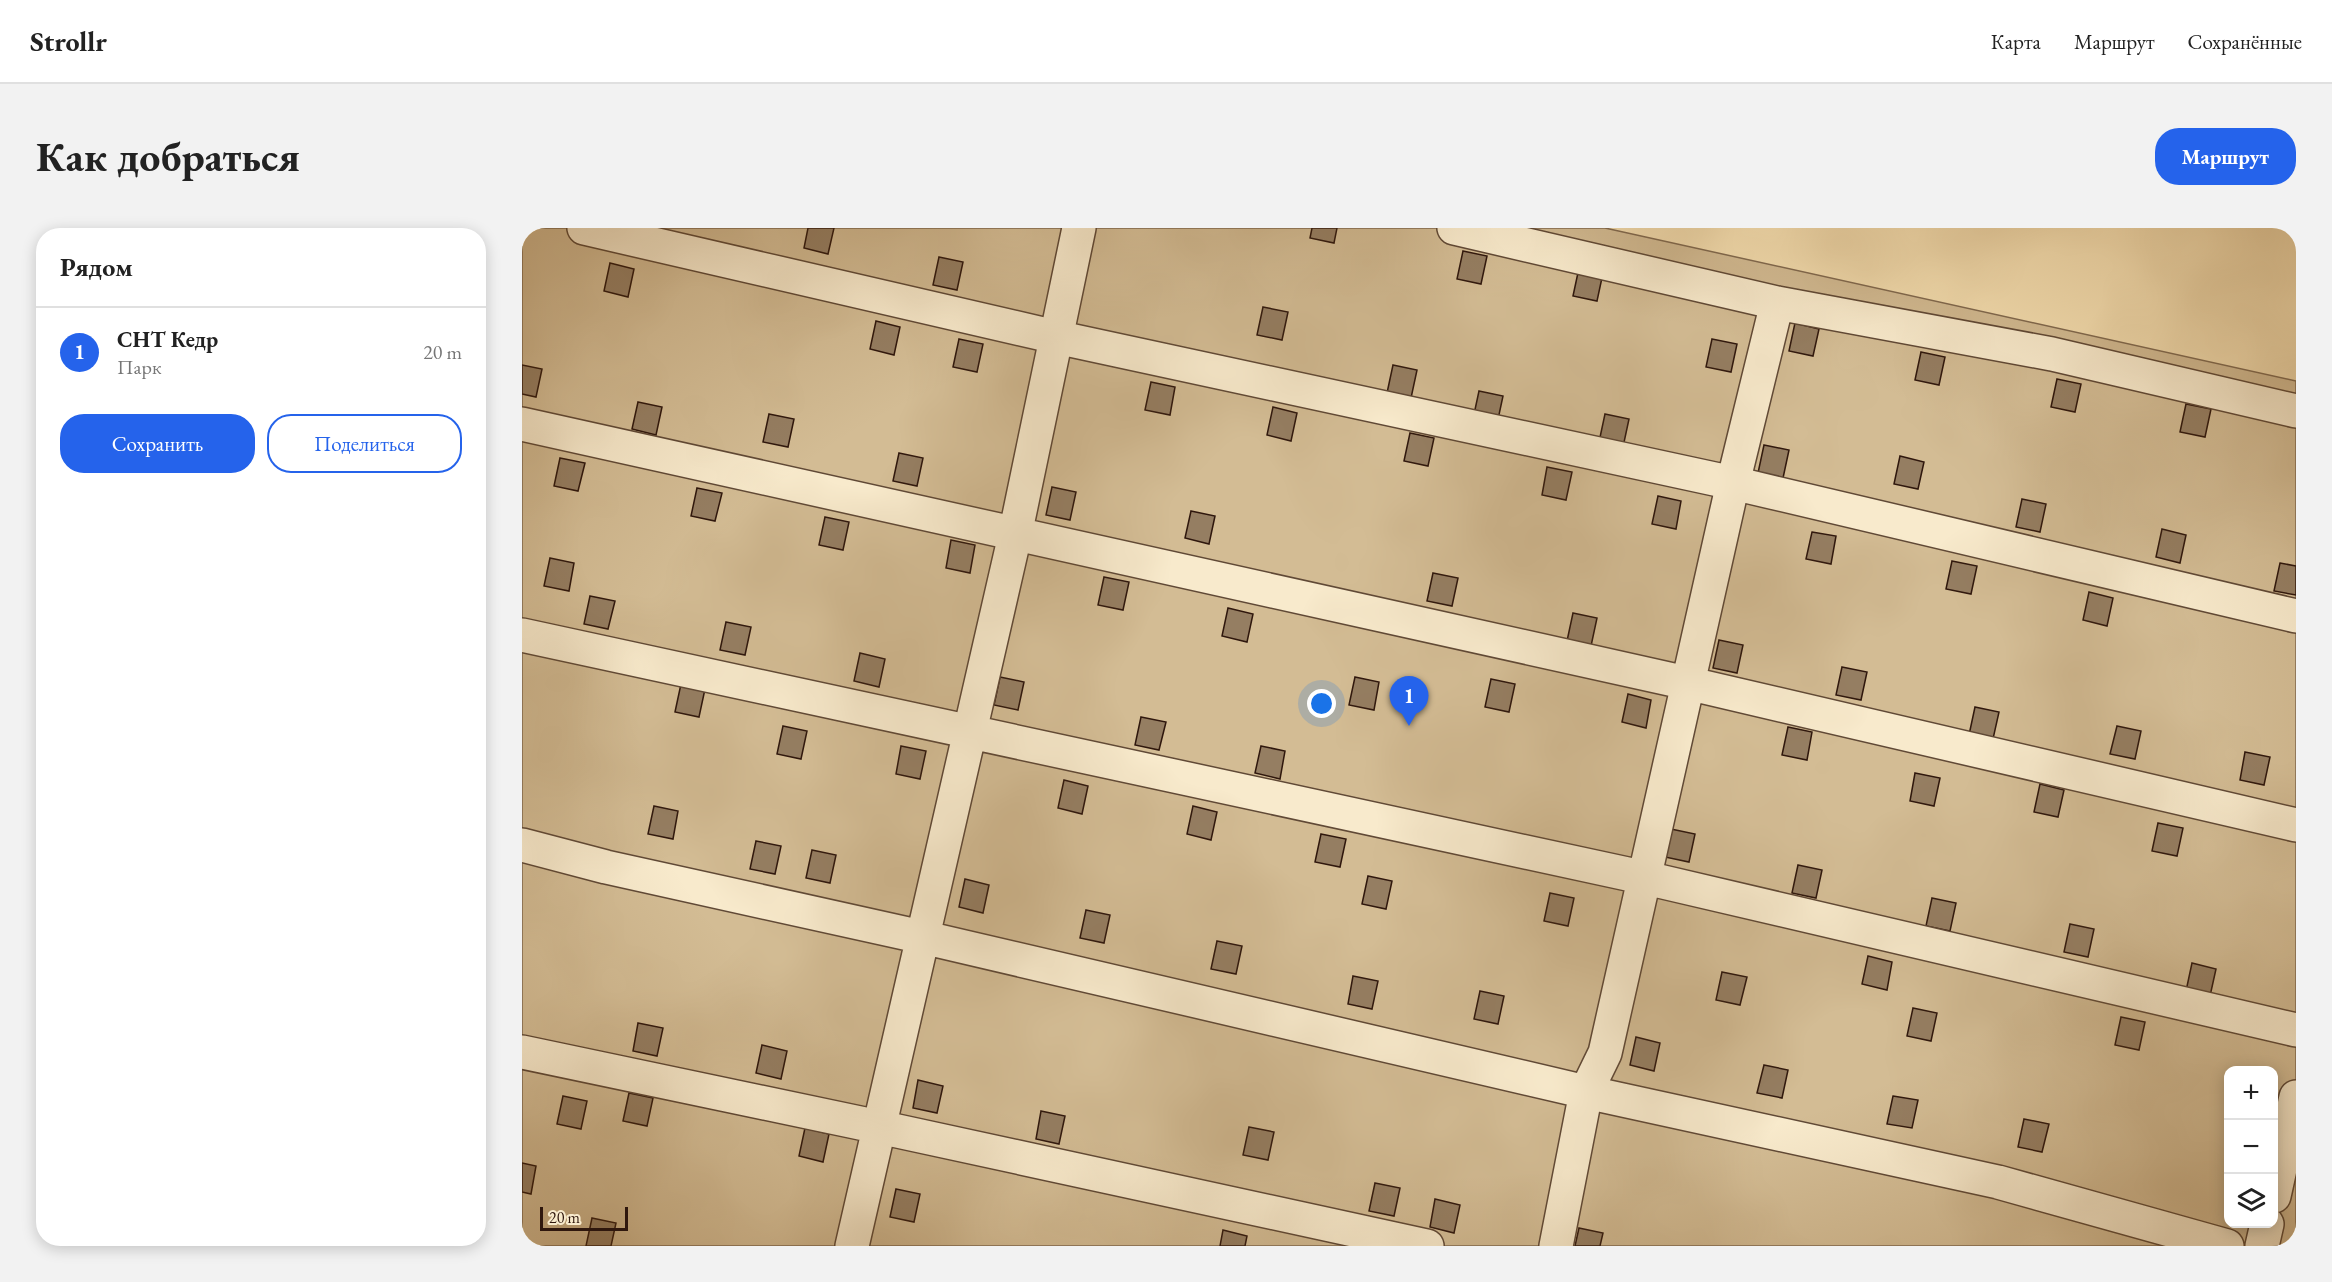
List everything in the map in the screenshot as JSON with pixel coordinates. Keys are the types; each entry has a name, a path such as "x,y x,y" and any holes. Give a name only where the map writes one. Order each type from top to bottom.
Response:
{"street":[{"path":"584,228 1056,337 1733,483 2296,616"},
{"path":"852,1246 1015,535 1079,228"},
{"path":"1454,228 1777,303 2052,354 2296,411"},
{"path":"1556,1246 1586,1092 1605,1053 1646,878 1687,683 1777,303"},
{"path":"522,424 1687,683 2296,825"},
{"path":"522,635 1646,878 2296,1030"},
{"path":"522,845 606,867 922,937 1586,1092 1998,1182 2227,1246"},
{"path":"522,1052 1427,1246"},
{"path":"2278,1178 2296,1097"},
{"path":"2262,1246 2266,1228"}],"shaded area":[{"path":"522,228 1605,228 2296,381 2296,1246 522,1246"}],"building":[{"path":"808,228 834,228 828,254 804,248"},
{"path":"1312,228 1337,228 1334,243 1310,238"},
{"path":"1463,251 1487,256 1481,284 1457,279"},
{"path":"939,257 963,262 957,290 933,285"},
{"path":"610,263 634,269 628,297 604,291"},
{"path":"1579,268 1603,273 1597,301 1573,296"},
{"path":"1263,307 1288,312 1282,340 1257,335"},
{"path":"876,321 900,327 894,355 870,349"},
{"path":"1795,323 1819,329 1813,356 1789,351"},
{"path":"959,339 983,344 977,372 953,367"},
{"path":"1712,339 1737,344 1731,372 1706,367"},
{"path":"1921,352 1945,357 1939,385 1915,380"},
{"path":"522,365 542,369 536,397 522,394"},
{"path":"1393,365 1417,370 1411,398 1387,393"},
{"path":"2057,379 2081,384 2075,412 2051,407"},
{"path":"1151,382 1175,387 1170,415 1145,410"},
{"path":"1479,391 1503,396 1497,424 1473,419"},
{"path":"638,402 662,407 656,435 632,429"},
{"path":"2186,404 2211,409 2205,437 2180,432"},
{"path":"1273,407 1297,413 1291,441 1267,435"},
{"path":"769,414 794,419 788,447 763,442"},
{"path":"1605,414 1629,419 1623,447 1599,442"},
{"path":"1410,433 1434,438 1428,466 1404,461"},
{"path":"1764,445 1789,450 1783,478 1758,473"},
{"path":"899,453 923,458 917,486 893,481"},
{"path":"1900,456 1924,462 1918,489 1894,484"},
{"path":"560,458 585,463 578,491 554,486"},
{"path":"1547,467 1572,472 1566,500 1542,495"},
{"path":"1052,487 1076,492 1070,520 1046,515"},
{"path":"697,488 722,493 715,521 691,516"},
{"path":"1658,496 1681,501 1676,529 1652,524"},
{"path":"2022,499 2046,504 2040,532 2016,527"},
{"path":"1191,511 1215,516 1209,544 1185,538"},
{"path":"825,517 849,522 843,550 819,545"},
{"path":"2162,529 2186,535 2180,563 2156,557"},
{"path":"1812,532 1836,536 1831,564 1806,559"},
{"path":"951,540 975,545 970,573 946,568"},
{"path":"550,558 574,563 569,591 544,586"},
{"path":"1952,561 1977,566 1971,594 1946,589"},
{"path":"2280,563 2296,566 2296,595 2274,591"},
{"path":"1433,573 1458,578 1452,606 1427,601"},
{"path":"1104,577 1129,582 1123,610 1098,605"},
{"path":"2089,592 2113,598 2107,626 2083,620"},
{"path":"590,596 615,601 608,629 584,624"},
{"path":"1228,608 1253,614 1247,642 1222,636"},
{"path":"1573,613 1597,618 1591,646 1567,641"},
{"path":"726,622 751,627 745,655 720,650"},
{"path":"1719,640 1743,645 1737,673 1713,668"},
{"path":"860,653 885,659 879,687 854,681"},
{"path":"1842,667 1867,672 1861,700 1836,695"},
{"path":"1000,677 1024,682 1018,710 994,705"},
{"path":"1355,677 1379,682 1374,710 1349,705"},
{"path":"1491,679 1515,684 1509,712 1485,707"},
{"path":"681,684 705,689 699,717 675,712"},
{"path":"1628,694 1651,700 1646,728 1622,722"},
{"path":"1975,707 1999,712 1993,739 1969,735"},
{"path":"1141,717 1166,722 1159,750 1135,745"},
{"path":"783,726 807,731 801,759 777,754"},
{"path":"2117,726 2141,731 2135,759 2110,754"},
{"path":"1788,727 1812,732 1807,760 1782,755"},
{"path":"901,746 926,751 920,779 896,774"},
{"path":"1261,746 1285,751 1280,779 1255,773"},
{"path":"2245,752 2270,757 2264,785 2240,780"},
{"path":"1915,773 1940,778 1934,806 1910,801"},
{"path":"1064,780 1088,786 1082,814 1058,808"},
{"path":"2040,784 2064,790 2058,817 2034,812"},
{"path":"654,806 678,811 673,839 648,834"},
{"path":"1193,806 1217,812 1211,840 1187,834"},
{"path":"2158,823 2183,828 2177,856 2152,851"},
{"path":"1671,829 1695,834 1689,862 1665,857"},
{"path":"1321,834 1346,839 1340,867 1315,862"},
{"path":"756,841 781,846 775,874 750,869"},
{"path":"812,850 836,855 830,883 806,878"},
{"path":"1798,865 1822,870 1816,898 1792,893"},
{"path":"1368,876 1392,881 1386,909 1362,904"},
{"path":"965,879 989,885 983,913 959,907"},
{"path":"1550,893 1574,898 1568,926 1544,921"},
{"path":"1932,898 1956,903 1950,931 1926,926"},
{"path":"1086,910 1110,915 1104,943 1080,938"},
{"path":"2070,924 2094,929 2088,957 2064,952"},
{"path":"1217,941 1242,946 1236,974 1211,969"},
{"path":"1868,956 1892,962 1887,990 1862,984"},
{"path":"2192,963 2216,969 2210,996 2186,991"},
{"path":"1722,972 1747,977 1740,1005 1716,1000"},
{"path":"1353,976 1378,981 1372,1009 1348,1004"},
{"path":"1480,991 1504,996 1498,1024 1474,1019"},
{"path":"1913,1008 1937,1013 1931,1041 1907,1036"},
{"path":"2121,1017 2145,1022 2139,1050 2115,1045"},
{"path":"638,1023 663,1028 657,1056 633,1051"},
{"path":"1636,1037 1660,1043 1654,1071 1630,1065"},
{"path":"762,1045 787,1051 781,1079 756,1073"},
{"path":"1764,1065 1788,1070 1782,1098 1757,1093"},
{"path":"918,1080 943,1086 937,1113 913,1108"},
{"path":"629,1093 653,1098 647,1126 623,1121"},
{"path":"563,1096 587,1101 581,1129 557,1124"},
{"path":"1893,1096 1918,1100 1912,1128 1887,1124"},
{"path":"1041,1111 1065,1116 1059,1144 1036,1139"},
{"path":"2024,1119 2049,1124 2042,1152 2018,1147"},
{"path":"1249,1127 1274,1132 1268,1160 1243,1155"},
{"path":"805,1128 829,1134 823,1162 799,1156"},
{"path":"522,1163 536,1166 531,1194 522,1192"},
{"path":"1375,1183 1400,1188 1394,1216 1369,1211"},
{"path":"896,1189 920,1194 914,1222 890,1217"},
{"path":"1435,1199 1460,1205 1454,1233 1430,1227"},
{"path":"592,1218 616,1223 611,1246 586,1246"},
{"path":"1579,1228 1603,1233 1600,1246 1575,1246"},
{"path":"1223,1230 1247,1236 1245,1246 1220,1246"}],"place":[{"name":"СНТ Кедр","path":"1409,726"}]}
